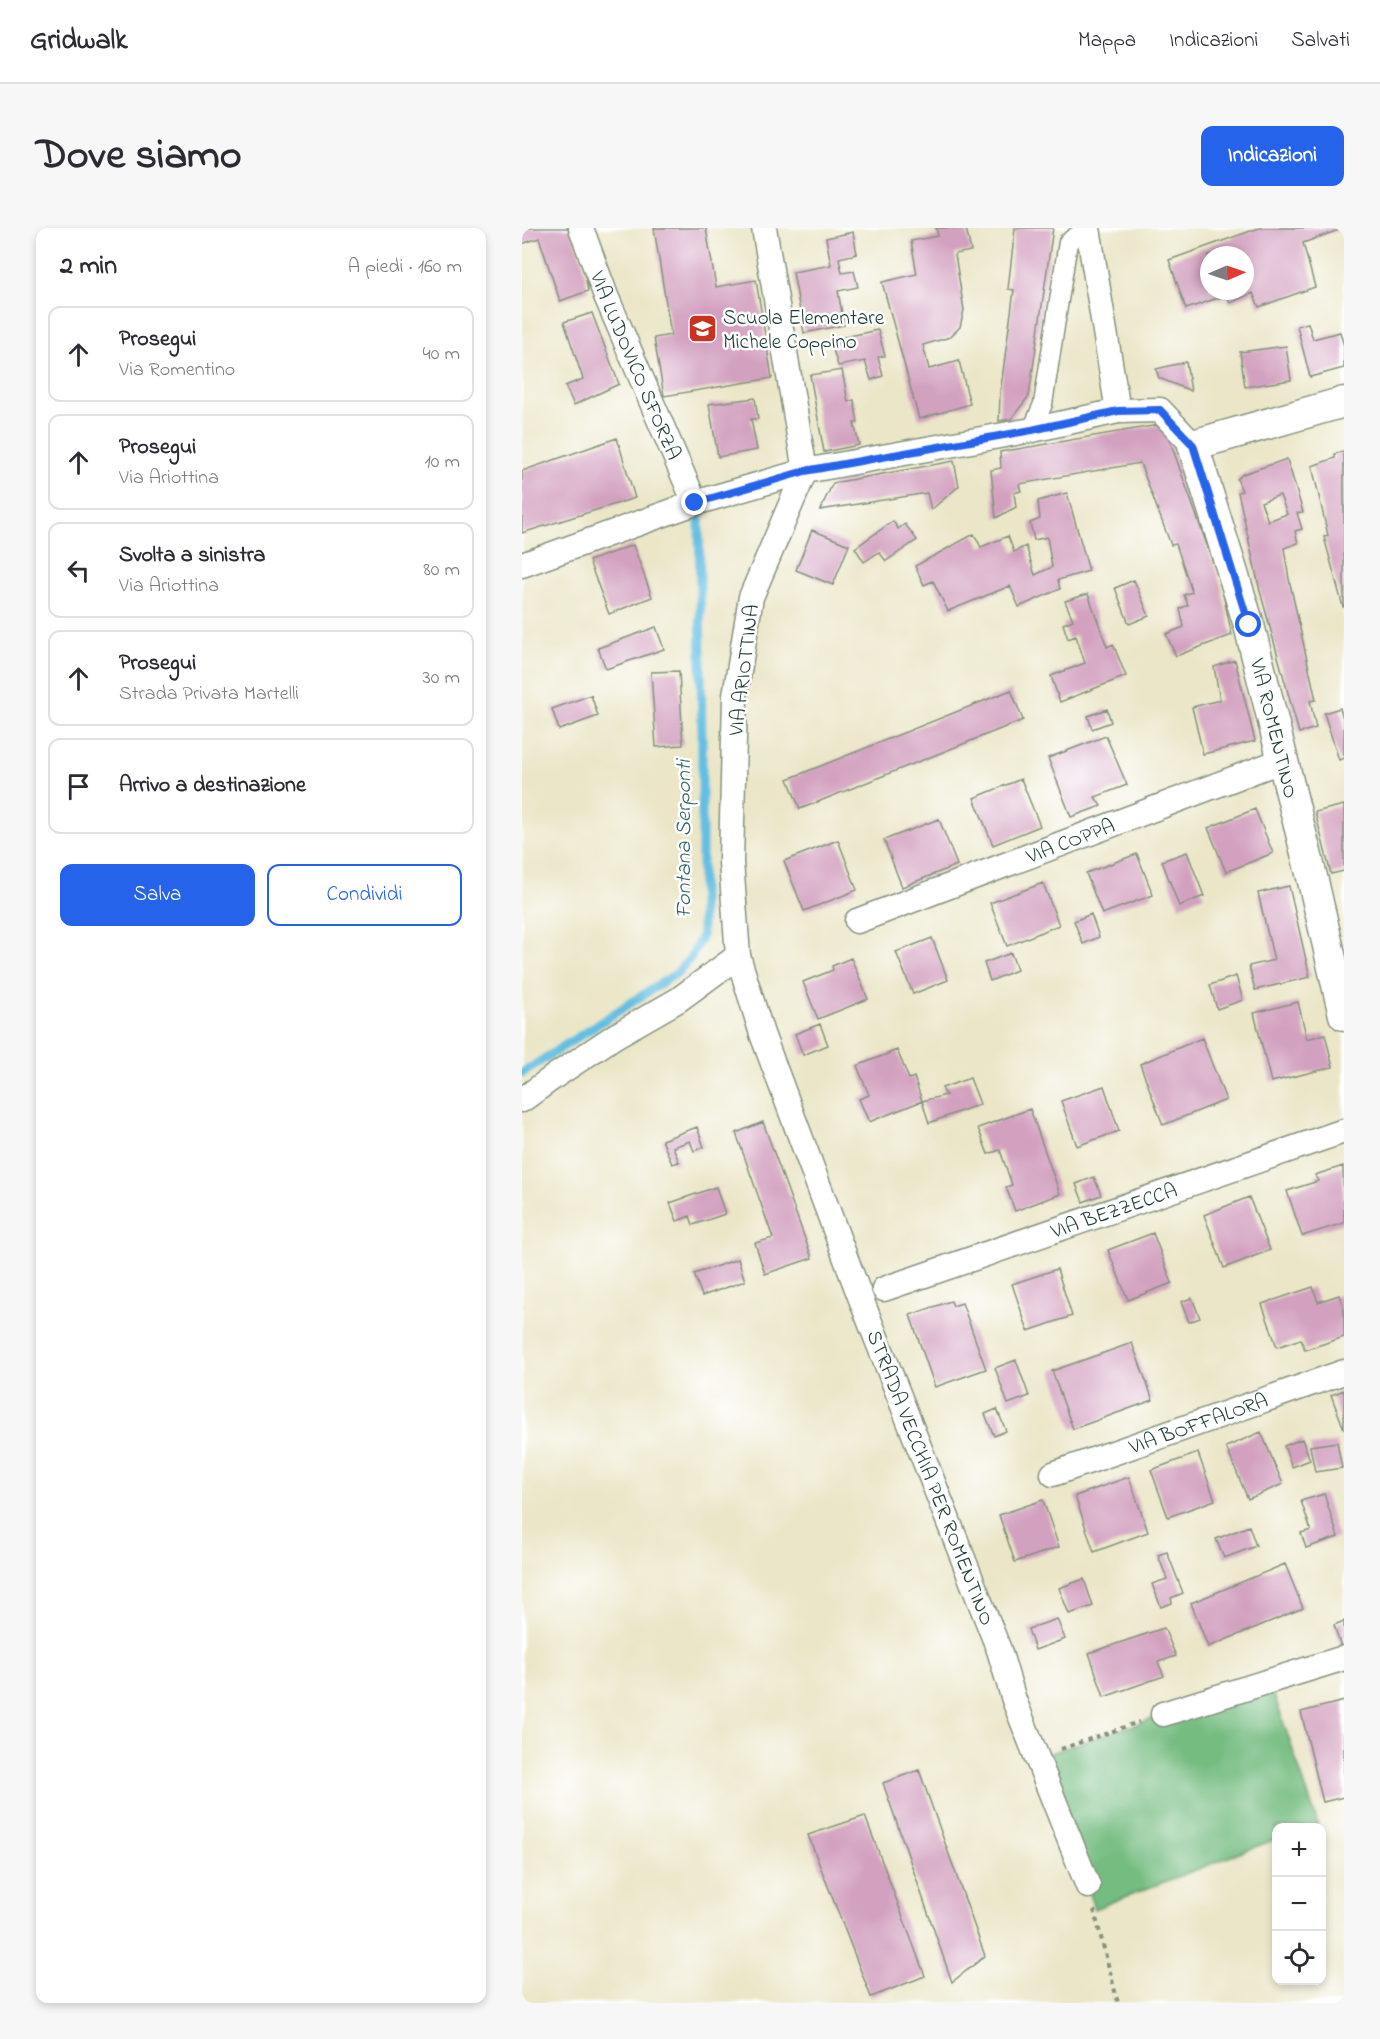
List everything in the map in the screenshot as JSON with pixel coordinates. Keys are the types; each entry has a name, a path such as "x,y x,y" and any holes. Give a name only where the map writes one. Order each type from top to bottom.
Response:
{"street":[{"name":"VIA LUDOVICO SFORZA","path":"581,228 606,296 695,503"},
{"path":"764,228 805,471"},
{"path":"1032,430 1042,404 1068,242 1088,228 1118,411"},
{"path":"522,565 695,503 805,471 1032,430 1118,411 1160,410 1193,445 1344,402"},
{"name":"VIA ROMENTINO","path":"1193,445 1249,625 1344,1015"},
{"name":"VIA ARIOTTINA","path":"738,956 731,862 735,696 751,597 805,471"},
{"name":"VIA COPPA","path":"857,921 1283,760"},
{"path":"522,1100 605,1043 678,1000 738,956"},
{"name":"STRADA VECCHIA PER ROMENTINO","path":"738,956 762,1034 855,1284 999,1650 1014,1700 1088,1886"},
{"name":"VIA BEZZECCA","path":"884,1290 1344,1131"},
{"name":"VIA BOFFALORA","path":"1053,1474 1344,1372"},
{"path":"1163,1714 1344,1658"}],"path":[{"path":"1038,1758 1163,1714"},
{"path":"1088,1886 1118,2003"}],"green space":[{"path":"1269,1680 1318,1823 1272,1823 1272,1841 1094,1909 1070,1820 1044,1755"}],"building":[{"path":"522,228 570,228 582,259 588,291 560,301 539,238 522,244"},
{"name":"Scuola Elementare Michele Coppino","path":"654,228 706,228 716,287 756,280 772,378 664,396 654,338 671,335"},
{"path":"936,228 966,228 971,251 955,254 964,310 960,327 950,337 923,345 929,369 959,361 970,404 919,419 882,282 917,274 911,241 938,236"},
{"path":"1015,228 1053,228 1029,396 1011,419 999,421 1000,394 1014,290 1008,289"},
{"path":"1259,228 1344,228 1303,243 1315,287 1259,307 1254,295 1254,246 1208,246"},
{"path":"853,232 857,254 839,258 842,273 854,271 858,287 838,291 844,325 804,333 793,272 831,265 826,238"},
{"path":"1200,249 1200,300 1212,300 1186,309 1169,260"},
{"path":"592,313 619,384 574,405 565,386 583,379 564,322"},
{"path":"1308,323 1313,339 1340,332 1344,346 1344,368 1310,377 1297,326"},
{"path":"878,330 885,356 878,357 883,376 871,380 865,361 838,366 830,340"},
{"path":"1286,346 1291,380 1245,387 1240,352"},
{"path":"1186,362 1191,391 1159,378 1156,369"},
{"path":"842,370 848,402 854,400 858,423 854,423 859,445 824,452 810,375"},
{"path":"755,398 758,419 751,419 757,450 718,457 709,404"},
{"path":"1164,424 1221,585 1232,635 1176,656 1166,634 1184,627 1180,609 1188,605 1184,595 1192,592 1176,544 1171,545 1140,463 1019,484 1021,491 1014,493 1016,507 996,518 991,470 1001,468 1000,452"},
{"path":"617,438 635,498 522,533 522,471"},
{"path":"1344,451 1343,607 1324,537 1328,535 1312,466 1335,458 1335,454"},
{"path":"1287,459 1303,512 1297,513 1302,529 1295,531 1298,543 1284,548 1316,700 1310,701 1316,728 1299,733 1260,591 1238,492 1242,491 1237,479 1243,474","holes":["1280,495 1287,514 1268,521 1261,502"]},
{"path":"954,461 959,486 931,510 927,493 820,510 833,483"},
{"path":"1067,493 1089,571 1058,580 1060,589 1019,607 1010,586 948,611 933,581 924,585 915,566 974,534 981,547 1008,536 1014,552 1026,546 1035,575 1052,567 1047,537 1034,540 1030,523 1040,519 1038,501"},
{"path":"893,521 898,529 905,524 917,540 886,561 879,552 864,562 855,548"},
{"path":"812,530 849,545 833,585 796,570"},
{"path":"633,545 652,597 609,614 589,561"},
{"path":"1134,580 1149,616 1129,624 1115,588"},
{"path":"1088,594 1107,647 1113,644 1126,676 1060,702 1051,676 1085,663 1076,636 1068,639 1063,624 1073,620 1065,601"},
{"path":"656,627 664,649 606,669 598,648"},
{"path":"1235,660 1255,741 1203,754 1192,707 1220,700 1214,667"},
{"path":"679,671 683,745 656,747 651,672"},
{"path":"1011,690 1023,720 800,809 788,779"},
{"path":"591,695 598,716 559,730 552,709"},
{"path":"1340,708 1344,722 1344,758 1339,760 1324,713"},
{"path":"1107,709 1111,722 1092,729 1088,716"},
{"path":"1106,736 1127,785 1095,797 1101,806 1071,817 1048,758"},
{"path":"1021,779 1040,826 993,845 974,798"},
{"path":"1344,805 1344,871 1331,874 1315,812"},
{"path":"1255,809 1273,853 1226,872 1208,828"},
{"path":"939,819 957,865 902,887 884,840"},
{"path":"838,840 857,890 804,911 784,861"},
{"path":"1187,852 1204,896 1179,906 1162,861"},
{"path":"1137,854 1153,895 1102,914 1086,873"},
{"path":"1043,883 1059,925 1007,946 990,903"},
{"path":"1289,886 1310,977 1255,990 1249,966 1274,960 1258,893"},
{"path":"1091,914 1099,937 1083,944 1074,921"},
{"path":"932,938 948,980 913,994 896,952"},
{"path":"1011,953 1017,970 990,981 984,963"},
{"path":"851,958 868,999 818,1019 803,982 833,970 832,966"},
{"path":"1236,976 1243,1000 1217,1009 1210,985"},
{"path":"1298,1002 1307,1039 1325,1034 1333,1067 1271,1082 1254,1013"},
{"path":"820,1024 828,1045 803,1055 795,1034"},
{"path":"1202,1038 1226,1100 1163,1125 1140,1064"},
{"path":"897,1050 909,1079 914,1077 922,1101 869,1122 859,1099 869,1095 857,1066"},
{"path":"970,1078 980,1104 929,1123 922,1101 946,1095 942,1088"},
{"path":"1104,1086 1119,1131 1077,1146 1061,1101"},
{"path":"1030,1109 1060,1194 1015,1211 1006,1187 1012,1185 1000,1150 988,1154 978,1128"},
{"path":"763,1122 812,1258 765,1274 755,1243 773,1238 736,1133"},
{"path":"697,1127 704,1147 694,1151 690,1141 673,1147 679,1162 672,1164 662,1140"},
{"path":"1343,1166 1344,1223 1302,1236 1287,1191 1318,1181 1315,1175"},
{"path":"1094,1177 1101,1195 1083,1202 1076,1184"},
{"path":"716,1187 725,1214 693,1225 690,1216 677,1221 670,1203"},
{"path":"1249,1197 1270,1250 1224,1268 1204,1215"},
{"path":"1153,1233 1172,1283 1128,1300 1108,1250"},
{"path":"738,1259 745,1281 702,1296 694,1274"},
{"path":"1057,1269 1072,1316 1028,1331 1012,1284"},
{"path":"1313,1287 1318,1302 1339,1295 1344,1309 1344,1337 1305,1350 1301,1339 1277,1347 1262,1304"},
{"path":"1192,1298 1200,1318 1189,1322 1181,1302"},
{"path":"951,1301 953,1306 962,1303 986,1369 935,1387 910,1315"},
{"path":"1132,1343 1153,1400 1073,1429 1052,1371"},
{"path":"1016,1360 1029,1396 1008,1404 995,1368"},
{"path":"1344,1390 1344,1429 1331,1395"},
{"path":"997,1409 1006,1431 994,1436 985,1414"},
{"path":"1261,1432 1283,1484 1248,1499 1226,1447"},
{"path":"1302,1439 1310,1460 1292,1467 1284,1446"},
{"path":"1337,1442 1342,1468 1315,1472 1310,1446"},
{"path":"1198,1453 1215,1500 1168,1517 1151,1470"},
{"path":"1129,1477 1148,1532 1094,1552 1075,1496"},
{"path":"1324,1494 1338,1537 1306,1548 1301,1533 1311,1530 1301,1501"},
{"path":"1043,1500 1059,1547 1015,1562 999,1515"},
{"path":"1249,1526 1256,1546 1224,1558 1216,1539"},
{"path":"1167,1552 1183,1593 1171,1598 1172,1603 1161,1607 1152,1584 1167,1579 1158,1555"},
{"path":"1285,1564 1303,1608 1208,1647 1191,1603"},
{"path":"1084,1579 1093,1606 1069,1614 1059,1588"},
{"path":"1057,1619 1065,1639 1035,1650 1028,1629"},
{"path":"1344,1621 1344,1645 1341,1647 1334,1625"},
{"path":"1164,1628 1176,1656 1158,1662 1164,1676 1104,1697 1089,1653"},
{"path":"1344,1701 1344,1797 1323,1802 1301,1712"},
{"path":"919,1770 985,1956 952,1982 883,1783"},
{"path":"865,1816 925,1976 871,1997 808,1835"}],"waterway":[{"name":"Fontana Serponti","path":"522,1073 677,973 691,957 702,936 699,514"}],"place":[{"name":"Scuola Elementare Michele Coppino","path":"702,329"}],"route":[{"path":"695,503 805,471 1032,430 1118,411 1160,410 1193,445 1249,625"}]}
